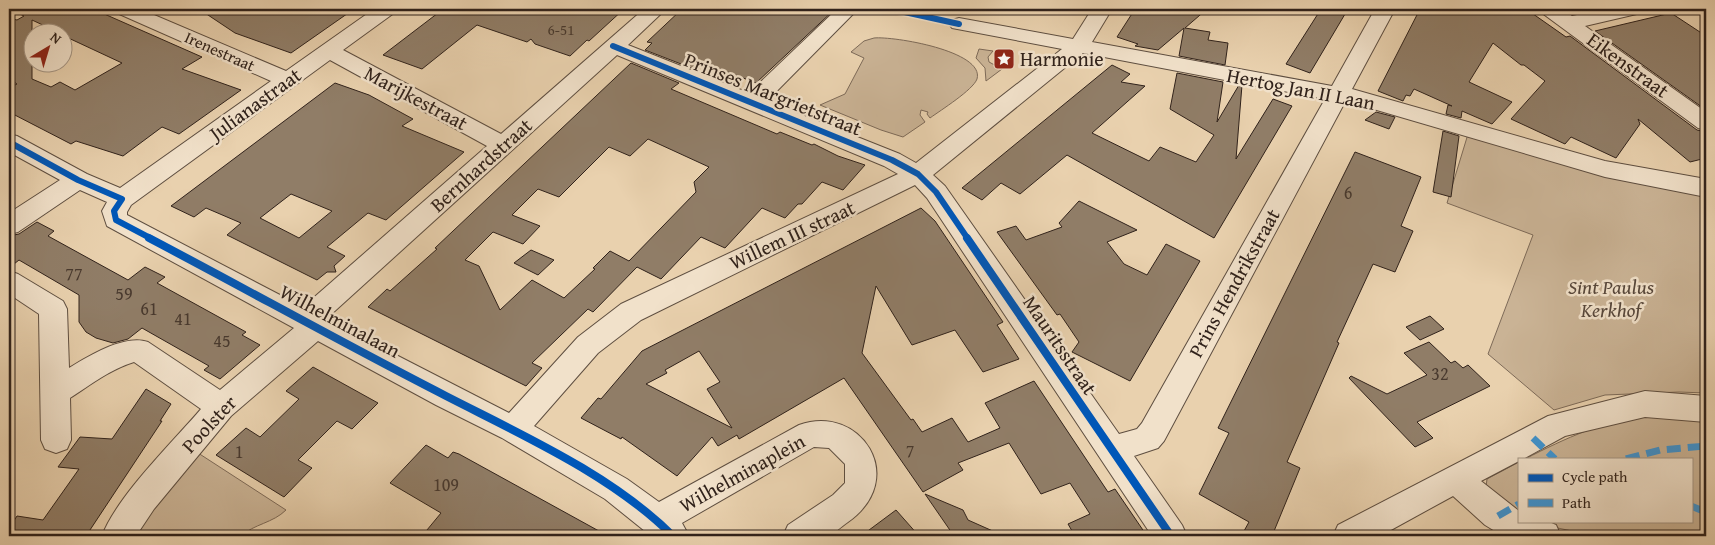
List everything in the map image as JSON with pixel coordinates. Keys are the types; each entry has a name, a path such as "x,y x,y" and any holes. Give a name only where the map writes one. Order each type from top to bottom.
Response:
{"street":[{"name":"Irenestraat","path":"124,9 287,80"},
{"name":"Julianastraat","path":"122,199 387,9"},
{"name":"Bernhardstraat","path":"311,323 503,145 656,9"},
{"path":"751,104 848,9"},
{"name":"Willem III straat","path":"513,429 588,345 631,312 918,174 1078,47 1102,9"},
{"name":"Prins Hendrikstraat","path":"1112,450 1147,439 1153,432 1385,9"},
{"name":"Eikenstraat","path":"1548,9 1706,122"},
{"path":"1570,23 1634,9"},
{"name":"Hertog Jan II Laan","path":"959,24 1364,99 1605,169 1706,188"},
{"name":"Prinses Margrietstraat","path":"613,46 892,160 918,174"},
{"name":"Marijkestraat","path":"329,51 503,145"},
{"path":"9,142 78,180 122,199"},
{"name":"Mauritsstraat","path":"918,174 936,192 1171,536"},
{"path":"9,225 78,180"},
{"name":"Wilhelminalaan","path":"122,199 114,212 116,220 513,429 616,489 665,528"},
{"path":"9,281 53,309 56,440"},
{"name":"Poolster","path":"118,536 142,499 222,407 311,323"},
{"path":"56,391 107,360 122,353 138,350 222,407"},
{"path":"1349,536 1559,425 1646,404 1706,409"},
{"name":"Wilhelminaplein","path":"665,528 810,434 823,433 838,437 851,446 859,458 863,473 861,487 853,499 799,536"},
{"path":"1456,478 1490,511 1509,524 1528,533 1545,536"}],"green space":[{"path":"874,38 917,43 953,53 967,60 976,69 977,79 970,89 930,118 927,114 928,112 921,110 920,115 925,122 903,137 820,105 845,94 864,58 851,52 864,41"},
{"path":"979,49 993,51 988,57 989,62 1002,69 986,81 985,68 976,58"},
{"name":"Sint Paulus Kerkhof","path":"1468,134 1674,186 1706,191 1706,393 1679,392 1605,395 1554,410 1488,354 1533,235 1447,203"},
{"path":"1650,416 1706,417 1706,536 1596,536 1529,522 1692,522 1692,458 1527,458 1586,431 1633,418"},
{"path":"195,451 286,510 241,536 136,536 161,497"},
{"path":"1518,463 1518,518 1486,487 1487,479"}],"building":[{"path":"9,9 93,9 202,57 182,69 241,90 179,134 162,127 123,156 76,141 71,144 9,112 9,88 17,84 9,79 9,18 17,20 24,16"},
{"path":"199,9 354,9 291,53 235,33"},
{"path":"438,9 624,9 570,56 535,44 531,39 527,42 477,25 422,69 383,55 438,13"},
{"path":"682,9 835,9 756,83 702,62 694,69 645,50 652,43 647,42"},
{"path":"1135,9 1207,9 1185,28 1210,32 1208,40 1228,43 1225,65 1179,56 1184,28 1158,50 1135,46 1138,44 1117,37"},
{"path":"1321,9 1348,9 1310,73 1286,64"},
{"path":"1420,9 1526,9 1566,37 1570,36 1697,130 1706,132 1706,158 1690,162 1638,119 1640,124 1616,158 1571,137 1565,144 1511,119 1545,81 1493,43 1469,82 1512,102 1492,124 1462,111 1461,118 1446,114 1448,105 1452,106 1414,89 1410,96 1406,95 1403,101 1378,91"},
{"path":"1671,13 1706,36 1706,110 1595,31"},
{"path":"631,63 679,83 671,89 777,134 780,132 865,165 843,190 822,182 802,204 798,204 785,218 762,208 725,248 701,237 661,279 637,267 593,312 588,309 532,363 542,368 526,386 368,307 387,289 390,291 437,249 435,248","holes":["648,139 709,167 694,182 696,192 629,261 610,251 593,268 595,269 564,298 532,280 500,310 479,266 465,260 493,232 523,244 540,226 512,215 538,189 559,197 609,147 630,156"]},
{"path":"1112,65 1130,74 1121,82 1145,86 1092,133 1149,161 1160,147 1196,162 1214,135 1170,109 1177,73 1223,82 1217,122 1239,85 1242,85 1236,159 1273,99 1292,106 1214,238 1067,155 1020,194 1001,183 982,200 962,188"},
{"path":"335,83 369,95 413,119 402,126 464,152 386,220 368,213 327,247 345,256 334,266 336,272 327,272 317,280 227,235 241,223 206,208 194,217 171,206","holes":["291,194 332,211 299,238 260,218"]},
{"path":"1376,112 1395,117 1389,129 1365,120"},
{"path":"1443,131 1459,136 1451,197 1433,192"},
{"path":"1355,152 1421,177 1401,226 1413,231 1395,272 1373,264 1337,342 1339,343 1287,462 1300,468 1272,536 1253,536 1244,531 1249,522 1199,494 1229,433 1218,428"},
{"path":"1079,201 1137,230 1107,242 1124,264 1147,275 1166,244 1200,261 1130,381 1072,352 1079,342 1060,314 1057,315 997,232 1016,226 1026,240 1062,227 1059,223"},
{"path":"921,208 935,221 1003,322 997,325 1019,359 983,372 955,330 912,345 876,286 862,353 911,420 913,419 922,432 952,418 968,442 1000,428 985,403 1034,381 1108,492 1115,489 1147,536 1075,536 1068,524 1090,514 1070,483 1041,494 1009,443 958,463 963,470 923,492 844,378 739,439 737,435 718,446 712,437 677,476 622,437 621,439 581,418 598,398 601,399 642,351","holes":["699,351 720,382 707,389 732,428 646,384 667,373 665,370"]},
{"path":"37,222 54,231 48,236 128,280 145,267 165,277 157,283 246,332 242,335 260,345 220,379 204,370 209,366 142,328 128,339 113,343 96,338 86,332 79,322 79,295 19,260 9,268 9,236 19,234"},
{"path":"531,250 554,260 538,275 514,263"},
{"path":"1430,316 1444,329 1420,340 1406,327"},
{"path":"1429,342 1451,363 1455,361 1463,368 1468,365 1490,386 1417,422 1433,438 1415,447 1349,378 1351,376 1387,394 1427,375 1404,353"},
{"path":"313,367 378,403 352,429 337,421 298,460 312,468 284,497 216,455 246,428 260,437 299,399 286,391"},
{"path":"146,389 171,404 160,421 162,421 86,536 9,536 9,528 17,516 43,520 79,469 58,467 80,437 112,439"},
{"path":"426,445 448,458 453,452 459,454 608,536 422,536 441,513 390,483"},
{"path":"925,494 963,510 968,520 1004,536 954,536"},
{"path":"896,510 919,536 861,536"}],"marked path":[{"path":"1533,438 1554,458"},
{"path":"1630,458 1660,450 1706,446"},
{"path":"1498,516 1518,505"},
{"path":"1692,506 1706,512"}],"cycle path":[{"path":"891,9 959,24"},
{"path":"613,46 892,160 918,174 936,192 1171,536"},
{"path":"9,142 78,180 122,199 114,211 116,220 446,396 513,429 616,489 657,520 673,536"}],"place":[{"name":"Harmonie","path":"1004,59"}]}
